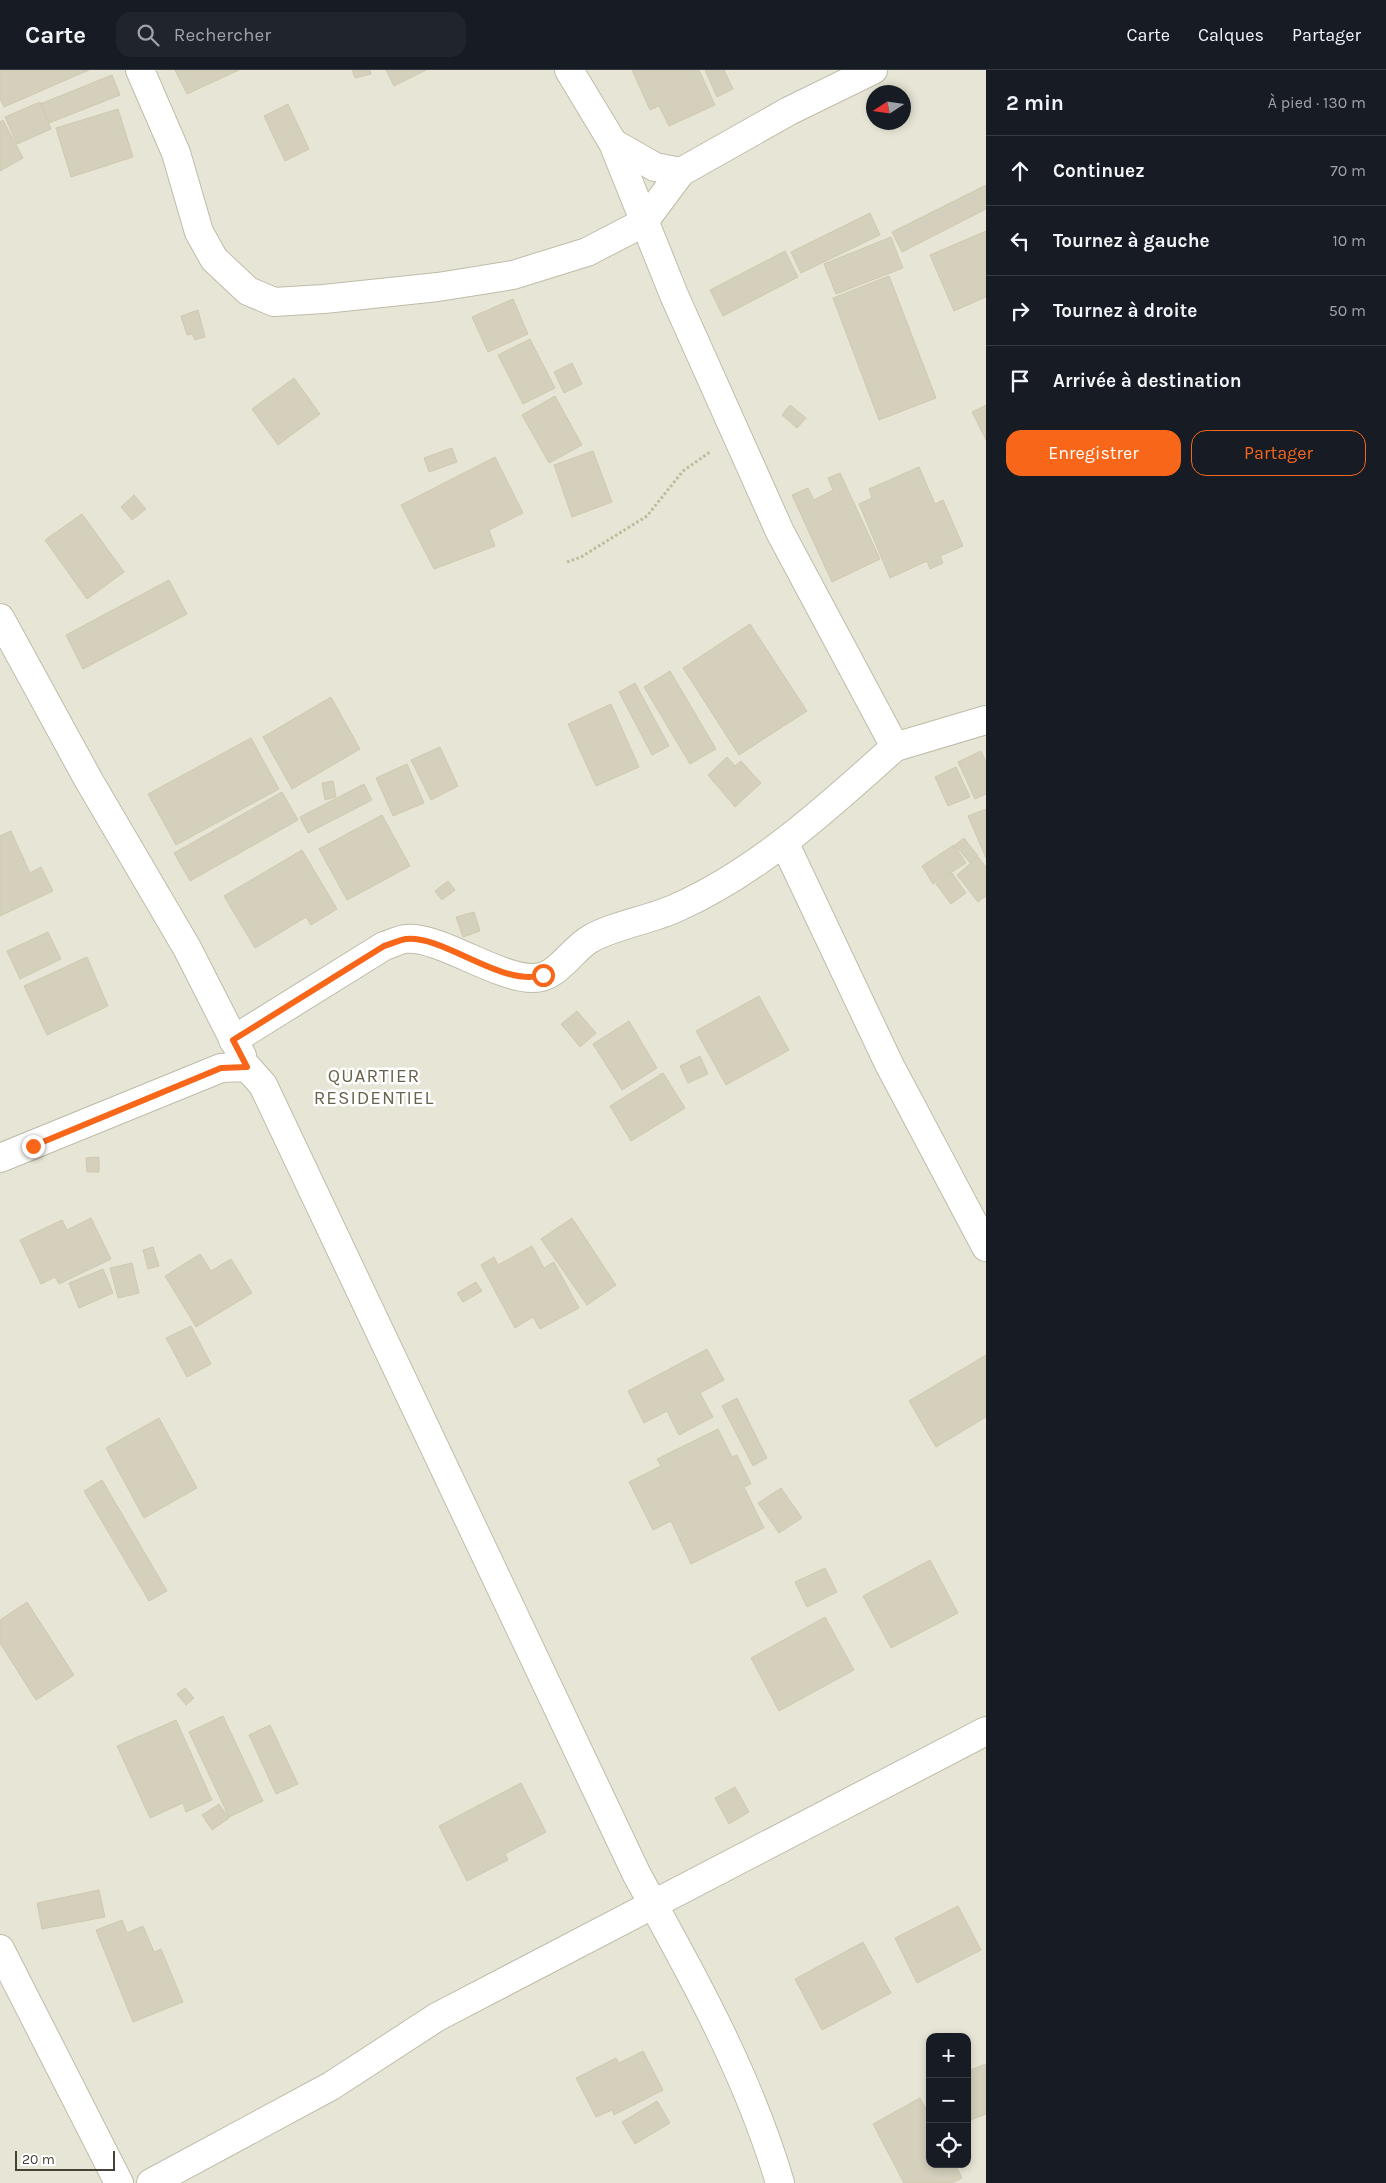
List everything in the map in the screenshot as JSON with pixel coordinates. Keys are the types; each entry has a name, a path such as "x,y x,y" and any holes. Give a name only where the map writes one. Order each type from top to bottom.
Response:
{"street":[{"path":"140,70 176,152 199,232 214,259 248,291 274,302 324,299 438,287 513,275 587,252 643,223 681,172 781,115 873,70"},
{"path":"569,70 613,143 643,223 780,532 895,747"},
{"path":"613,143 655,167 681,172"},
{"path":"0,618 88,779 187,948 247,1067 263,1085 637,1876 704,1997 766,2138 780,2183"},
{"path":"233,1040 384,946 406,939 427,942 494,969 532,978 554,971 590,939 676,909 729,880 824,812 895,747 986,720"},
{"path":"784,842 889,1064 986,1247"},
{"path":"0,1158 221,1068 247,1067"},
{"path":"151,2183 331,2086 437,2017 986,1731"},
{"path":"0,1949 119,2183"}],"path":[{"path":"567,562 582,557 647,516 683,471 708,452 720,447 744,451"}],"shaded area":[{"path":"0,70 986,70 986,2183 0,2183"}],"building":[{"path":"0,70 89,70 4,107 0,99"},
{"path":"175,70 239,70 187,94"},
{"path":"352,70 370,70 371,74 355,78"},
{"path":"386,70 426,70 394,86"},
{"path":"632,70 699,70 715,105 669,126 659,106 650,110"},
{"path":"705,70 724,70 733,89 717,97"},
{"path":"112,75 120,95 49,123 40,104"},
{"path":"40,102 51,129 17,144 5,117"},
{"path":"288,104 309,149 285,161 264,116"},
{"path":"118,109 133,157 71,177 56,128"},
{"path":"3,120 23,158 0,171 0,122"},
{"path":"986,185 986,209 902,252 892,232"},
{"path":"870,213 880,235 801,273 791,252"},
{"path":"986,231 986,297 954,311 930,255"},
{"path":"891,237 903,268 836,294 824,264"},
{"path":"785,251 798,277 723,316 710,290"},
{"path":"889,276 936,398 879,420 833,298"},
{"path":"513,299 528,334 488,352 472,317"},
{"path":"198,310 205,337 195,340 192,334 187,335 181,316"},
{"path":"530,339 555,388 523,404 498,355"},
{"path":"572,363 582,384 564,393 554,372"},
{"path":"294,378 320,414 278,445 252,409"},
{"path":"555,396 582,445 549,463 522,415"},
{"path":"790,405 806,418 797,428 782,415"},
{"path":"986,405 986,440 972,412"},
{"path":"452,448 457,462 429,472 424,458"},
{"path":"593,451 612,502 572,517 554,465"},
{"path":"495,457 523,513 489,530 495,546 434,569 401,505"},
{"path":"919,467 935,504 943,500 963,546 940,556 943,563 930,569 927,561 890,578 859,504 872,498 869,489"},
{"path":"840,473 880,559 832,582 792,495 808,488 814,500 833,490 828,478"},
{"path":"134,495 146,509 132,520 121,507"},
{"path":"82,514 124,572 87,599 45,540"},
{"path":"169,580 187,614 83,669 66,635"},
{"path":"750,624 807,711 739,755 683,668"},
{"path":"670,671 716,749 690,764 644,687"},
{"path":"635,683 669,746 652,755 619,692"},
{"path":"331,697 360,749 292,789 263,737"},
{"path":"611,704 639,767 596,786 568,724"},
{"path":"251,738 279,789 176,845 148,794"},
{"path":"440,747 458,786 431,800 411,760"},
{"path":"981,751 986,762 986,794 975,799 958,762"},
{"path":"727,757 735,766 741,761 761,783 735,807 708,775"},
{"path":"407,764 424,803 393,816 376,778"},
{"path":"956,767 970,797 948,806 935,777"},
{"path":"333,781 336,797 325,800 322,783"},
{"path":"364,784 372,800 308,833 300,817"},
{"path":"282,792 298,820 190,881 174,853"},
{"path":"986,809 986,858 968,816"},
{"path":"382,815 410,866 347,900 319,849"},
{"path":"11,831 30,873 41,867 53,891 0,916 0,836"},
{"path":"964,838 978,856 970,863 955,845"},
{"path":"954,845 966,863 933,884 922,866"},
{"path":"302,850 337,909 311,925 306,917 255,948 224,896"},
{"path":"978,857 986,867 986,896 978,902 957,875"},
{"path":"952,873 966,893 951,904 936,884"},
{"path":"448,881 455,890 442,900 435,891"},
{"path":"474,912 480,931 463,937 456,917"},
{"path":"48,932 61,959 20,979 7,951"},
{"path":"87,957 108,1006 47,1035 24,986"},
{"path":"759,996 789,1050 726,1085 696,1031"},
{"path":"577,1011 596,1033 580,1047 561,1024"},
{"path":"629,1021 657,1068 622,1090 593,1044"},
{"path":"700,1056 708,1074 688,1083 680,1066"},
{"path":"663,1073 685,1108 631,1141 610,1106"},
{"path":"99,1157 99,1172 87,1172 86,1158"},
{"path":"91,1218 111,1259 59,1284 55,1277 41,1284 20,1240 62,1220 67,1230"},
{"path":"572,1218 616,1285 587,1305 541,1239"},
{"path":"532,1246 544,1268 554,1262 579,1308 540,1329 533,1317 515,1328 481,1265 494,1257 498,1265"},
{"path":"153,1247 159,1266 148,1269 143,1250"},
{"path":"200,1254 211,1271 231,1259 252,1293 196,1327 165,1276"},
{"path":"132,1263 139,1293 118,1298 110,1268"},
{"path":"103,1269 113,1293 79,1308 69,1283"},
{"path":"476,1282 482,1291 463,1302 457,1293"},
{"path":"191,1326 211,1364 187,1377 166,1338"},
{"path":"707,1349 724,1380 700,1393 713,1417 679,1435 667,1411 644,1423 628,1391"},
{"path":"986,1355 986,1417 936,1447 909,1401"},
{"path":"737,1398 767,1458 753,1466 722,1406"},
{"path":"159,1418 197,1488 144,1518 106,1448"},
{"path":"718,1429 732,1457 737,1455 751,1484 744,1487 764,1528 691,1564 671,1521 653,1530 629,1482 661,1466 657,1459"},
{"path":"102,1480 167,1591 149,1601 84,1491"},
{"path":"781,1488 802,1518 779,1533 758,1503"},
{"path":"930,1560 958,1613 891,1648 863,1596"},
{"path":"825,1568 837,1592 807,1607 795,1582"},
{"path":"27,1602 74,1675 36,1700 0,1643 0,1620"},
{"path":"825,1617 854,1670 779,1711 751,1658"},
{"path":"185,1688 194,1698 186,1705 177,1694"},
{"path":"223,1716 263,1801 229,1817 189,1732"},
{"path":"176,1720 212,1800 186,1812 183,1803 150,1818 117,1746"},
{"path":"270,1725 298,1784 276,1794 249,1735"},
{"path":"521,1783 546,1832 505,1854 508,1860 467,1881 439,1826"},
{"path":"735,1787 749,1812 729,1824 715,1798"},
{"path":"219,1804 229,1818 212,1830 202,1815"},
{"path":"99,1890 105,1917 42,1929 37,1903"},
{"path":"958,1906 981,1950 917,1983 895,1938"},
{"path":"122,1920 127,1933 143,1926 154,1952 161,1949 183,2002 133,2022 96,1930"},
{"path":"863,1942 891,1993 822,2030 795,1979"},
{"path":"643,2051 663,2090 614,2115 612,2110 596,2117 576,2078 616,2058 619,2063"},
{"path":"986,2064 986,2114 971,2120 971,2078 971,2070"},
{"path":"920,2098 926,2109 926,2168 957,2168 962,2178 952,2183 904,2183 873,2124"},
{"path":"657,2101 670,2123 635,2144 622,2122"}],"district":[{"name":"QUARTIER RESIDENTIEL","path":"374,1086"}],"route":[{"path":"33,1146 221,1068 247,1067 233,1040 384,946 406,939 427,942 494,969 532,978 543,975"}]}
